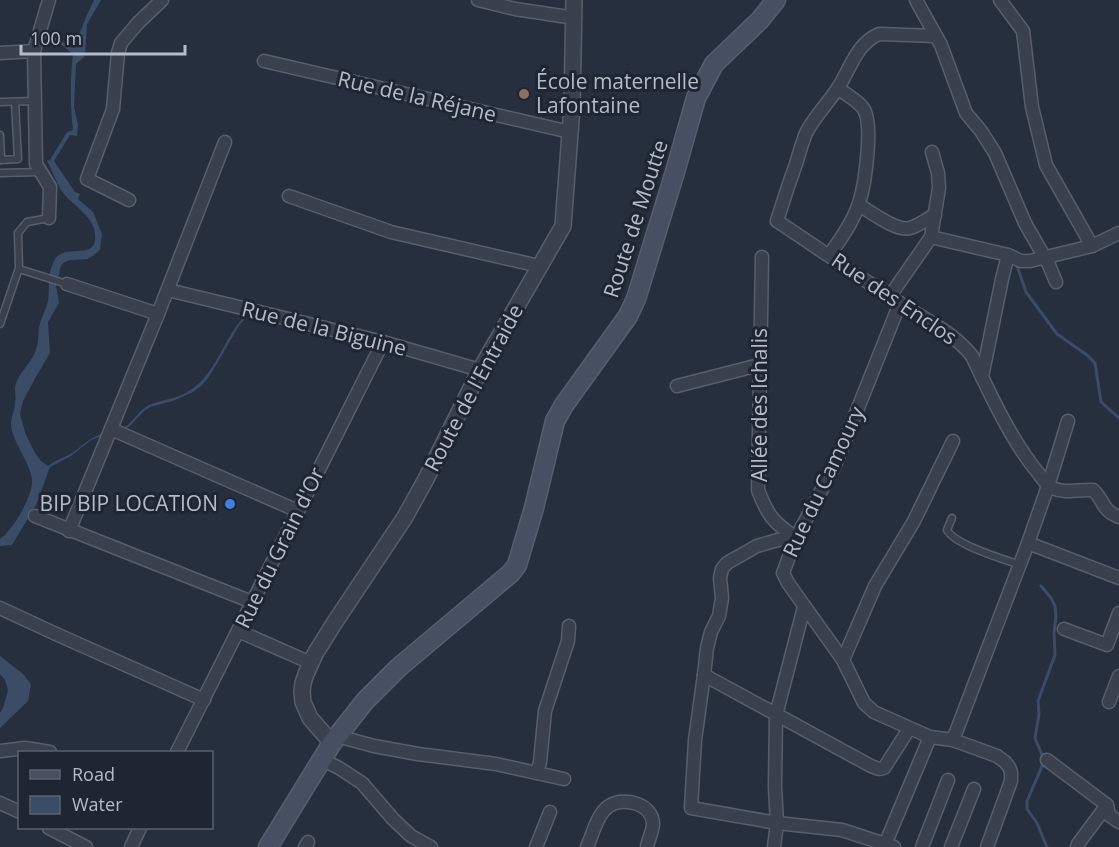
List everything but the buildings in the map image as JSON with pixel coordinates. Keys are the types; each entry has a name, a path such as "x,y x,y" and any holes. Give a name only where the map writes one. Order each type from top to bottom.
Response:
{"main road":[{"name":"Route de Moutte","path":"269,846 321,759 365,701 398,668 511,573 517,565 534,508 555,421 628,316 636,299 696,98 714,64 760,20 777,0"}],"street":[{"path":"49,0 34,51 36,164 50,187 49,218"},
{"path":"129,200 87,179 112,109 121,43 162,0"},
{"path":"478,0 515,9 575,18"},
{"name":"Route de l'Entraide","path":"334,740 315,726 303,702 303,682 315,654 405,517 480,370 563,226 570,132 574,0"},
{"path":"916,0 941,45 966,113 995,153 1025,223 1056,282"},
{"path":"1000,0 1023,31 1032,107 1046,165 1092,246"},
{"path":"829,255 843,236 859,205 865,179 869,127 862,108 838,88 862,45 873,36 879,34 936,36"},
{"path":"0,53 34,51"},
{"name":"Rue de la Réjane","path":"264,61 570,132"},
{"name":"Rue des Enclos","path":"838,88 806,134 777,221 963,344 972,356 1017,444 1048,486"},
{"path":"69,531 168,290 225,142"},
{"path":"932,152 938,173 939,188 931,237 1008,255 1021,261 1030,261 1092,246 1119,233"},
{"path":"289,196 391,232 539,266"},
{"path":"859,205 903,229 911,228 935,215"},
{"name":"Rue du Camoury","path":"931,237 895,299 836,463 796,538 783,573 804,607 843,660 864,703 874,712 930,737 953,740 997,756 1005,762 1011,772 1011,781 987,847"},
{"path":"982,377 1008,255"},
{"name":"Allée des Ichalis","path":"762,257 758,490 771,518 796,538"},
{"path":"67,284 158,314"},
{"name":"Rue de la Biguine","path":"168,290 383,342 480,370"},
{"name":"Rue du Grain d'Or","path":"178,751 383,342"},
{"path":"677,386 759,365"},
{"path":"953,740 1028,543 1068,421"},
{"path":"111,429 298,511"},
{"path":"843,660 875,586 914,521 953,441"},
{"path":"1048,486 1061,492 1080,489 1093,490 1100,496 1105,508 1111,514 1119,517"},
{"path":"35,516 252,602"},
{"path":"796,538 757,546 727,563 722,569 720,578 722,598 719,616 711,632 707,648 695,740 691,808 777,823 842,830 888,846 930,737"},
{"path":"1028,543 1119,578"},
{"path":"774,847 777,823 776,714 804,607"},
{"path":"0,608 204,700"},
{"path":"1064,628 1107,645 1119,613"},
{"path":"537,773 545,711 568,641 569,626"},
{"path":"238,632 311,663"},
{"path":"704,675 879,769 884,768 908,728"},
{"path":"1109,702 1119,675"},
{"path":"334,740 496,764 564,779"},
{"path":"0,751 26,748 47,751"},
{"path":"321,759 362,783 411,836 431,847"},
{"path":"1047,760 1112,814 1077,847"},
{"path":"922,847 948,780"},
{"path":"951,847 974,789"},
{"path":"587,847 602,814 610,806 632,801 650,814 653,825 646,847"},
{"path":"0,803 18,811"},
{"path":"536,847 550,812"},
{"path":"51,829 86,847"},
{"path":"130,847 139,829"}],"lane":[{"path":"0,102 35,101"},
{"path":"0,135 1,160 18,159 15,102"},
{"path":"0,173 41,172"},
{"path":"0,324 19,269 18,233 27,222 49,218"},
{"path":"19,269 67,284"},
{"path":"952,518 948,530 950,535 970,547 1020,565"}],"water":[{"path":"94,0 101,0 87,24 85,56 76,64 74,107 78,125 77,136 70,135 54,161 75,192 80,194 78,199 93,212 102,234 100,250 87,259 65,262 55,279 59,303 48,322 50,353 23,401 20,414 26,435 35,453 48,466 95,437 125,427 149,405 176,397 192,389 208,373 238,323 246,315 209,377 201,386 173,401 150,407 130,426 121,431 91,440 71,456 50,467 36,505 12,545 0,546 0,539 11,528 21,512 31,487 31,474 15,440 11,421 16,384 37,346 39,327 48,301 52,266 58,256 63,253 88,249 95,241 93,225 61,190 47,161 50,160 67,132 73,130 71,73 73,54 59,43 40,35 41,30 74,48"},
{"path":"0,656 23,674 31,684 28,701 0,728 0,713 8,690 0,674"}],"waterway":[{"path":"1016,263 1026,292 1057,334 1095,363 1101,402 1119,418"},
{"path":"1041,586 1055,606 1055,655 1038,701 1039,714 1035,738 1043,764 1027,801 1027,809 1037,823 1047,847"}],"place":[{"name":"École maternelle Lafontaine","path":"524,94"},
{"name":"BIP BIP LOCATION","path":"230,504"}]}
